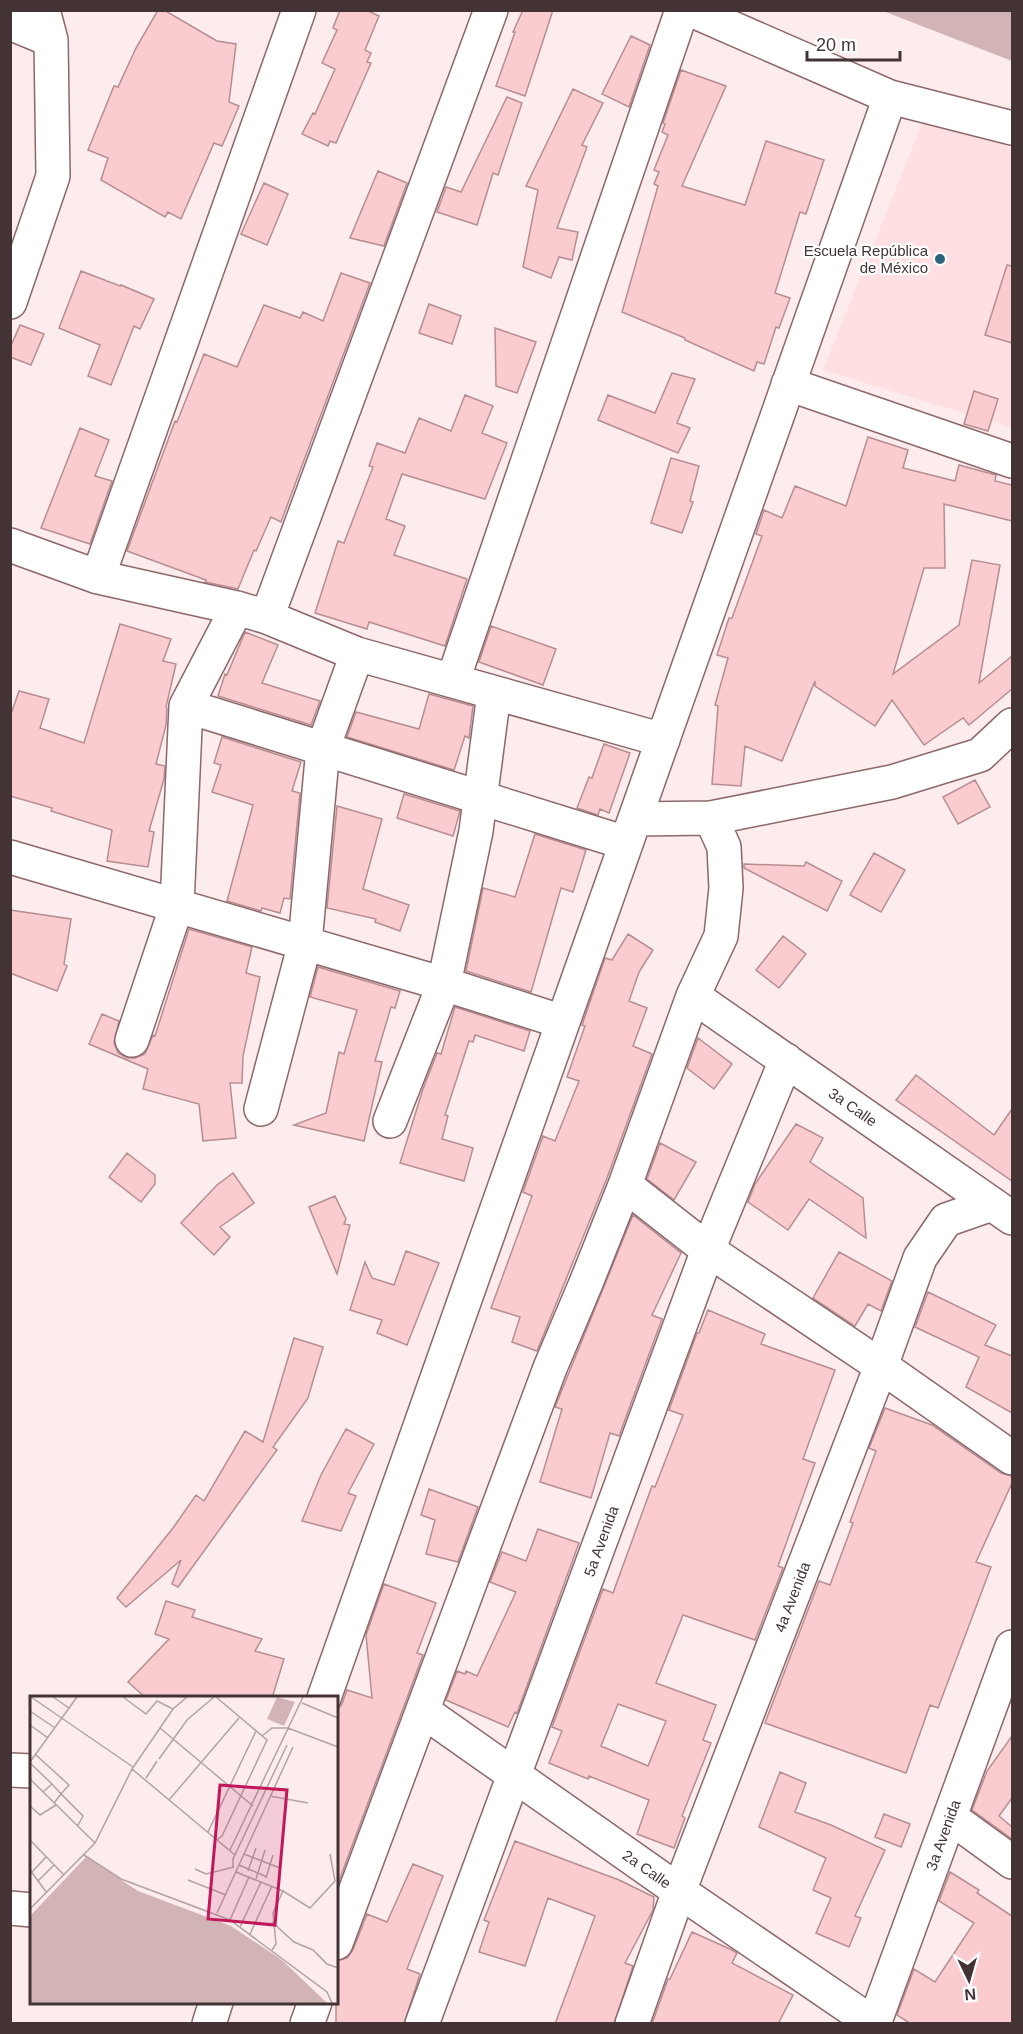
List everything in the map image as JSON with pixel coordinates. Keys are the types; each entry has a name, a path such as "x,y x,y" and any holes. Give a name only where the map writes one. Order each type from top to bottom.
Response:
{"street":[{"path":"98,577 300,10"},
{"path":"132,1040 177,905 186,706 252,612 491,10"},
{"path":"453,680 681,10"},
{"path":"691,10 890,97 1012,128"},
{"path":"10,23 47,25 53,176 10,302"},
{"path":"325,1696 890,97"},
{"path":"788,384 1012,461"},
{"path":"10,545 98,577 252,612 357,654 663,740"},
{"path":"261,1109 305,943 323,748 357,654"},
{"path":"390,1121 444,984 476,831 494,693"},
{"path":"186,706 479,798 631,831 711,818 892,782 980,755 1012,724"},
{"path":"338,1931 347,1878 423,1711 550,1368 625,1185 693,996 721,936 726,888 724,848 711,818"},
{"path":"10,856 444,984 563,1022"},
{"name":"3a Calle","path":"693,996 1002,1211"},
{"name":"5a Avenida","path":"422,2024 708,1250 786,1060"},
{"path":"625,1185 708,1250 881,1366 1012,1458"},
{"name":"4a Avenida","path":"632,2024 679,1891 881,1366 920,1258 946,1220 1002,1211"},
{"name":"3a Avenida","path":"874,2023 1012,1647"},
{"name":"2a Calle","path":"423,1711 679,1891 874,2023"},
{"path":"10,1770 30,1771"},
{"path":"950,1817 1012,1862"},
{"path":"10,1908 30,1910"},
{"path":"209,2024 215,2004"},
{"path":"307,2024 314,2004"}],"shaded area":[{"path":"883,11 1012,11 1012,61"},
{"name":"Escuela República de México","path":"923,121 1012,148 1012,428 823,370"}],"building":[{"path":"158,10 164,10 217,41 236,44 229,102 239,106 222,146 214,143 181,219 168,212 165,217 101,180 108,158 88,150 114,86 118,87 136,48"},
{"path":"340,10 366,10 379,16 365,50 371,53 367,62 371,63 336,143 330,141 328,146 302,134 313,113 315,114 335,69 322,63 337,30 333,28"},
{"path":"523,10 553,10 525,96 496,86 515,32 513,32"},
{"path":"631,36 650,45 629,107 602,94"},
{"path":"681,70 726,86 682,186 745,205 766,141 824,160 806,214 800,212 775,293 790,298 779,328 776,327 764,364 757,362 754,371 685,340 685,338 622,312 658,186 654,184 659,172 654,170 668,135 662,132 665,124 663,123"},
{"path":"573,89 603,103 582,145 587,147 557,228 578,232 572,260 559,257 551,278 523,267 538,190 526,186"},
{"path":"507,97 522,103 498,175 493,173 477,225 437,212 446,187 461,192"},
{"path":"378,171 407,183 384,246 350,238"},
{"path":"264,183 288,194 267,245 241,234"},
{"path":"1007,265 1012,266 1012,343 985,335"},
{"path":"81,271 154,299 140,329 134,326 111,385 88,376 100,345 59,328"},
{"path":"341,273 370,283 281,522 271,517 238,589 205,582 206,580 127,551 175,421 177,422 204,354 237,367 264,305 300,318 303,312 323,321"},
{"path":"429,304 461,316 452,344 419,333"},
{"path":"20,325 44,334 31,365 10,357 10,348"},
{"path":"495,328 536,342 517,393 496,386"},
{"path":"672,373 695,379 677,423 690,428 678,453 598,420 608,395 655,413"},
{"path":"974,391 998,399 988,431 964,424"},
{"path":"465,395 493,406 482,433 507,443 485,499 402,474 386,519 405,526 394,555 467,579 445,646 369,622 367,629 315,613 338,541 344,543 373,467 369,466 377,443 405,453 419,418 451,431"},
{"path":"80,428 109,440 95,476 112,481 90,544 41,528"},
{"path":"868,437 908,450 903,468 955,481 959,465 996,475 995,481 1012,485 1012,521 944,504 945,568 924,568 893,674 959,625 972,560 1000,565 979,683 1012,656 1012,689 969,725 963,718 924,745 892,700 875,726 815,686 815,681 782,761 745,746 741,786 712,784 718,706 715,705 728,658 717,655 729,618 732,618 762,536 756,534 764,510 782,518 795,486 846,506"},
{"path":"671,458 699,466 690,501 693,502 682,533 651,523"},
{"path":"120,624 171,639 163,661 176,664 166,707 166,725 156,764 165,766 164,779 149,831 154,832 148,867 107,861 112,830 51,811 52,808 10,796 10,717 19,691 49,699 40,728 84,743"},
{"path":"491,626 556,649 543,685 479,662"},
{"path":"245,632 278,645 262,683 320,701 311,725 218,696 225,674 227,675"},
{"path":"429,694 473,706 469,738 465,736 454,770 347,737 356,712 419,729"},
{"path":"222,737 301,762 292,791 300,793 290,899 284,898 280,913 262,908 261,911 227,901 253,805 212,792 221,765 214,763"},
{"path":"604,744 630,753 609,813 600,809 598,815 577,808 589,777 592,778"},
{"path":"975,780 990,807 958,824 943,797"},
{"path":"404,794 460,811 453,836 397,818"},
{"path":"337,806 382,819 363,889 409,905 400,931 375,922 376,919 327,908"},
{"path":"535,834 586,850 573,892 561,888 531,992 466,971 483,888 515,897"},
{"path":"874,853 905,870 881,912 850,895"},
{"path":"806,862 842,881 827,911 744,868 744,864 804,866"},
{"path":"10,910 71,919 64,964 67,966 57,991 10,973"},
{"path":"189,929 252,947 246,973 260,977 243,1056 242,1083 230,1083 236,1138 203,1141 199,1104 143,1089 148,1069 89,1044 102,1014 119,1021 114,1043 118,1053 127,1058 145,1054 153,1035 155,1036"},
{"path":"628,934 653,950 639,972 629,1001 647,1008 633,1046 652,1054 607,1178 537,1351 512,1342 520,1317 491,1308 532,1196 523,1192 543,1136 555,1141 579,1081 567,1077 605,958 612,960"},
{"path":"783,936 806,954 779,988 756,970"},
{"path":"318,967 400,991 395,1008 391,1007 375,1061 382,1062 364,1141 294,1125 326,1113 339,1052 344,1054 357,1010 310,997"},
{"path":"455,1007 530,1031 524,1051 475,1035 473,1042 469,1041 445,1115 448,1116 442,1139 473,1148 464,1181 400,1163 423,1089 437,1053 441,1054"},
{"path":"698,1038 732,1064 714,1089 687,1068"},
{"path":"916,1075 994,1135 1012,1109 1012,1181 896,1100"},
{"path":"796,1124 823,1138 810,1162 863,1198 866,1238 809,1199 788,1230 748,1202 755,1184"},
{"path":"660,1143 696,1162 674,1200 647,1179"},
{"path":"127,1153 155,1175 155,1184 141,1202 109,1177"},
{"path":"233,1173 254,1203 220,1227 230,1237 214,1255 181,1223 217,1185"},
{"path":"335,1196 346,1219 344,1224 350,1225 337,1274 309,1207"},
{"path":"633,1215 681,1253 652,1315 662,1319 619,1436 610,1433 591,1498 540,1482 562,1409 555,1407"},
{"path":"406,1251 439,1263 407,1345 377,1333 382,1320 350,1310 365,1262 372,1278 394,1285"},
{"path":"839,1252 892,1281 881,1311 868,1304 855,1326 813,1298"},
{"path":"928,1292 996,1325 985,1345 1012,1356 1012,1413 966,1387 979,1357 915,1327"},
{"path":"708,1310 765,1334 761,1344 835,1370 803,1459 815,1463 778,1566 783,1568 755,1640 683,1615 656,1683 716,1705 703,1740 711,1743 682,1816 685,1818 674,1848 637,1834 649,1800 549,1763 562,1731 552,1727 603,1589 613,1593 652,1486 655,1487 683,1415 669,1410 697,1333 699,1333","holes":["618,1704 666,1721 648,1766 601,1746"]},
{"path":"294,1338 323,1347 308,1398 273,1447 277,1450 178,1587 172,1584 181,1560 126,1607 117,1598 173,1528 196,1495 204,1501 245,1431 263,1442"},
{"path":"885,1408 932,1425 1001,1473 1012,1476 1012,1483 976,1562 991,1567 938,1708 930,1705 906,1773 765,1723 819,1581 830,1585 876,1451 869,1448"},
{"path":"346,1429 374,1444 348,1493 356,1496 341,1531 302,1521 321,1475"},
{"path":"429,1489 478,1507 458,1562 426,1554 435,1520 421,1515"},
{"path":"538,1529 579,1543 517,1713 515,1712 508,1727 446,1700 457,1671 465,1674 466,1671 477,1676 516,1592 490,1582 502,1552 526,1561"},
{"path":"384,1584 436,1603 417,1653 423,1655 338,1884 338,1709 347,1690 372,1698 366,1635"},
{"path":"166,1601 195,1610 192,1617 262,1639 255,1651 284,1659 273,1696 144,1696 128,1682 169,1639 155,1634"},
{"path":"1012,1736 1012,1798 999,1816 1012,1827 1012,1839 972,1810 987,1771"},
{"path":"780,1772 806,1783 795,1812 831,1825 885,1850 855,1916 861,1918 849,1947 816,1933 831,1898 813,1890 826,1858 759,1827"},
{"path":"884,1814 910,1824 901,1847 875,1837"},
{"path":"515,1841 619,1880 654,1897 653,1910 625,1963 633,1966 614,2024 555,2024 595,1916 548,1898 525,1966 479,1952 489,1922 484,1920"},
{"path":"413,1864 443,1876 407,1969 420,1974 404,2024 336,2024 338,1960 347,1958 353,1950 367,1914 387,1922"},
{"path":"950,1872 979,1890 977,1893 1012,1916 1012,2024 911,2024 897,2015 914,1969 935,1982 974,1923 939,1901"},
{"path":"692,1932 737,1953 732,1963 793,1995 778,2024 652,2024 668,1979"}],"place":[{"name":"Escuela República de México","path":"940,259"}]}
